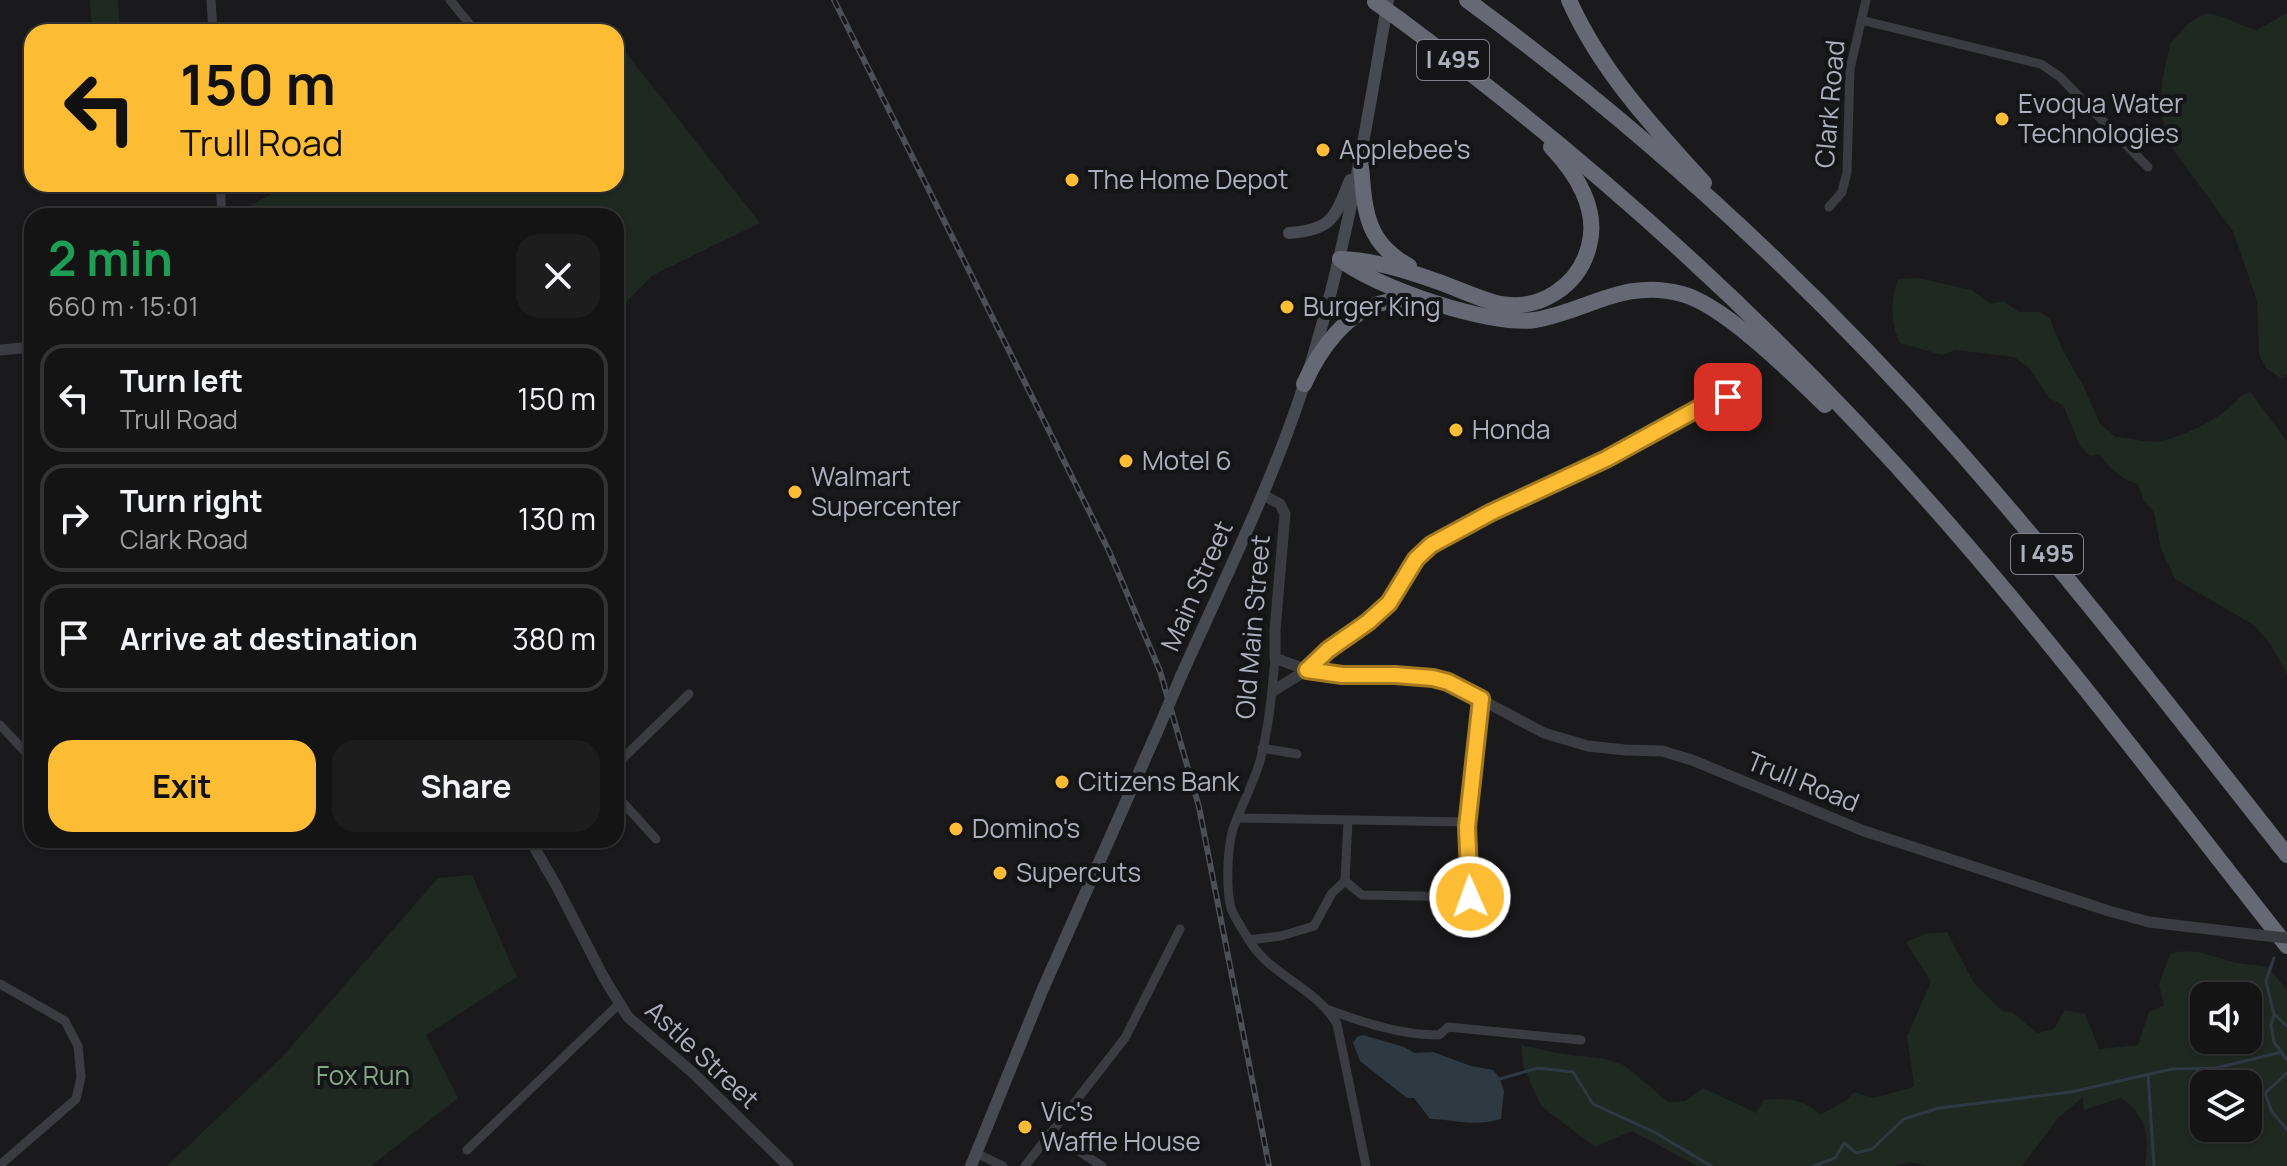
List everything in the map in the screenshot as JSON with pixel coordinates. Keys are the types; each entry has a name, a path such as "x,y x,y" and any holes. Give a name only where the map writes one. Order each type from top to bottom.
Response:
{"highway":[{"name":"I 495","path":"1467,0 1603,107 1700,191 1787,272 1902,389 2024,526 2287,855"},
{"path":"1569,0 1595,49 1622,89 1787,272"},
{"name":"I 495","path":"1378,1 1506,100 1619,194 1724,290 1818,383 1951,526 2051,647 2287,946"},
{"path":"1340,259 1372,262 1435,280 1497,303 1528,304 1561,289 1577,273 1586,256 1591,222 1581,187 1555,151 1506,100"},
{"path":"1360,155 1367,217 1380,245 1395,258 1435,280"},
{"path":"1340,259 1371,278 1446,306 1499,319 1518,321 1542,318 1620,292 1636,290 1666,291 1696,299 1733,324 1796,378 1951,526"},
{"path":"1304,384 1330,342 1364,310 1398,301 1446,306"}],"main road":[{"name":"Main Street","path":"971,1166 1079,905 1263,495 1304,384 1340,259 1360,155 1378,1"},
{"path":"1289,233 1313,230 1330,222 1360,155"}],"street":[{"path":"211,0 212,24"},
{"path":"450,0 470,24"},
{"name":"Clark Road","path":"1829,207 1842,192 1847,172 1850,69 1866,0"},
{"path":"1861,20 2041,64 2060,77 2148,167"},
{"path":"0,350 24,348"},
{"path":"1273,691 1307,670 1389,603 1416,559 1431,545 1490,513 1606,459 1708,403 1728,397"},
{"name":"Old Main Street","path":"1263,495 1280,504 1285,514 1273,691 1262,748 1237,818 1228,857 1231,908 1262,956 1312,993 1329,1010"},
{"name":"Trull Road","path":"1275,658 1307,670 1342,675 1395,675 1448,682 1544,733 1588,746 1662,751 1692,760 1864,831 2119,914 2167,925 2287,938"},
{"path":"624,757 689,694"},
{"path":"1345,881 1362,895 1470,897 1467,822 1481,699"},
{"path":"0,725 24,750"},
{"path":"1262,748 1297,754"},
{"path":"624,804 656,839"},
{"path":"1237,818 1467,822"},
{"path":"1249,940 1305,931 1314,926 1332,893 1345,881 1348,820"},
{"name":"Astle Street","path":"536,848 619,1004 643,1032 692,1072 788,1166"},
{"path":"1025,1166 1125,1038 1180,929"},
{"path":"0,984 65,1021 78,1046 81,1077 76,1099 0,1165"},
{"path":"467,1150 619,1004"},
{"path":"1329,1010 1381,1027 1428,1035 1439,1035 1448,1027 1581,1040"},
{"path":"1329,1010 1337,1024 1366,1166"},
{"path":"1050,1133 1102,1166"},
{"path":"976,1153 1003,1166"}],"green space":[{"path":"90,0 118,0 120,24 92,24"},
{"path":"2206,13 2257,30 2287,13 2287,374 2282,379 2266,368 2259,354 2257,301 2233,231 2167,139 2161,111 2162,81 2170,44 2188,24"},
{"path":"624,50 760,223 653,275 624,304 624,208 246,208 275,192 624,192"},
{"path":"1918,278 1971,290 1991,304 2003,301 2019,312 2040,312 2050,319 2100,424 2116,437 2155,442 2178,436 2216,418 2250,392 2287,441 2287,674 2271,645 2255,626 2175,579 2161,549 2154,512 2144,501 2138,484 2116,472 2099,454 2090,456 2080,446 2063,405 2049,398 2029,368 2014,357 1955,350 1942,355 1900,343 1893,319 1895,288 1898,279"},
{"name":"Fox Run","path":"472,875 517,977 426,1035 458,1098 371,1166 167,1166 283,1056 438,878"},
{"path":"1947,932 1974,983 2002,1011 2013,1013 2037,1033 2054,1029 2065,1010 2085,1014 2099,1049 2138,1045 2149,1012 2164,1006 2159,984 2170,954 2196,952 2269,968 2287,990 2287,1166 2145,1166 2145,1128 2130,1105 2121,1098 2084,1110 2083,1097 2058,1118 2022,1166 1927,1166 1910,1162 1895,1166 1697,1166 1632,1131 1595,1147 1541,1106 1523,1066 1521,1045 1606,1059 1624,1065 1668,1102 1685,1101 1703,1088 1756,1113 1764,1100 1780,1099 1801,1102 1820,1115 1847,1100 1854,1092 1873,1098 1910,1088 1914,1086 1907,1036 1931,982 1906,942 1925,934"}],"shaded area":[{"path":"1363,1035 1414,1053 1433,1052 1471,1066 1493,1070 1504,1091 1501,1119 1474,1123 1430,1119 1414,1098 1407,1098 1360,1061 1353,1043"}],"waterway":[{"path":"2274,958 2266,981 2274,1014 2271,1025 2274,1042 2287,1060"},
{"path":"2275,1015 2287,1026"},
{"path":"1814,1166 1835,1158 1844,1143 1856,1153 1872,1149 1904,1119 1939,1108 2071,1092 2172,1069 2216,1068 2282,1052"},
{"path":"1496,1080 1538,1068 1573,1072 1593,1104 1656,1133 1711,1166"},
{"path":"2287,1073 2265,1093 2271,1110 2287,1130"},
{"path":"2148,1074 2154,1166"}],"railway":[{"path":"834,0 1109,551 1160,671 1199,807 1269,1166"}],"place":[{"name":"Evoqua Water Technologies","path":"2002,119"},
{"name":"Applebee's","path":"1323,150"},
{"name":"The Home Depot","path":"1072,180"},
{"name":"Burger King","path":"1287,307"},
{"name":"Honda","path":"1456,430"},
{"name":"Motel 6","path":"1126,461"},
{"name":"Walmart Supercenter","path":"795,492"},
{"name":"Citizens Bank","path":"1062,782"},
{"name":"Domino's","path":"956,829"},
{"name":"Supercuts","path":"1000,873"},
{"name":"Vic's Waffle House","path":"1025,1127"}],"route":[{"path":"1470,897 1467,827 1481,699 1433,678 1342,675 1307,670 1389,603 1416,559 1431,545 1490,513 1606,459 1708,403 1728,397"}]}
